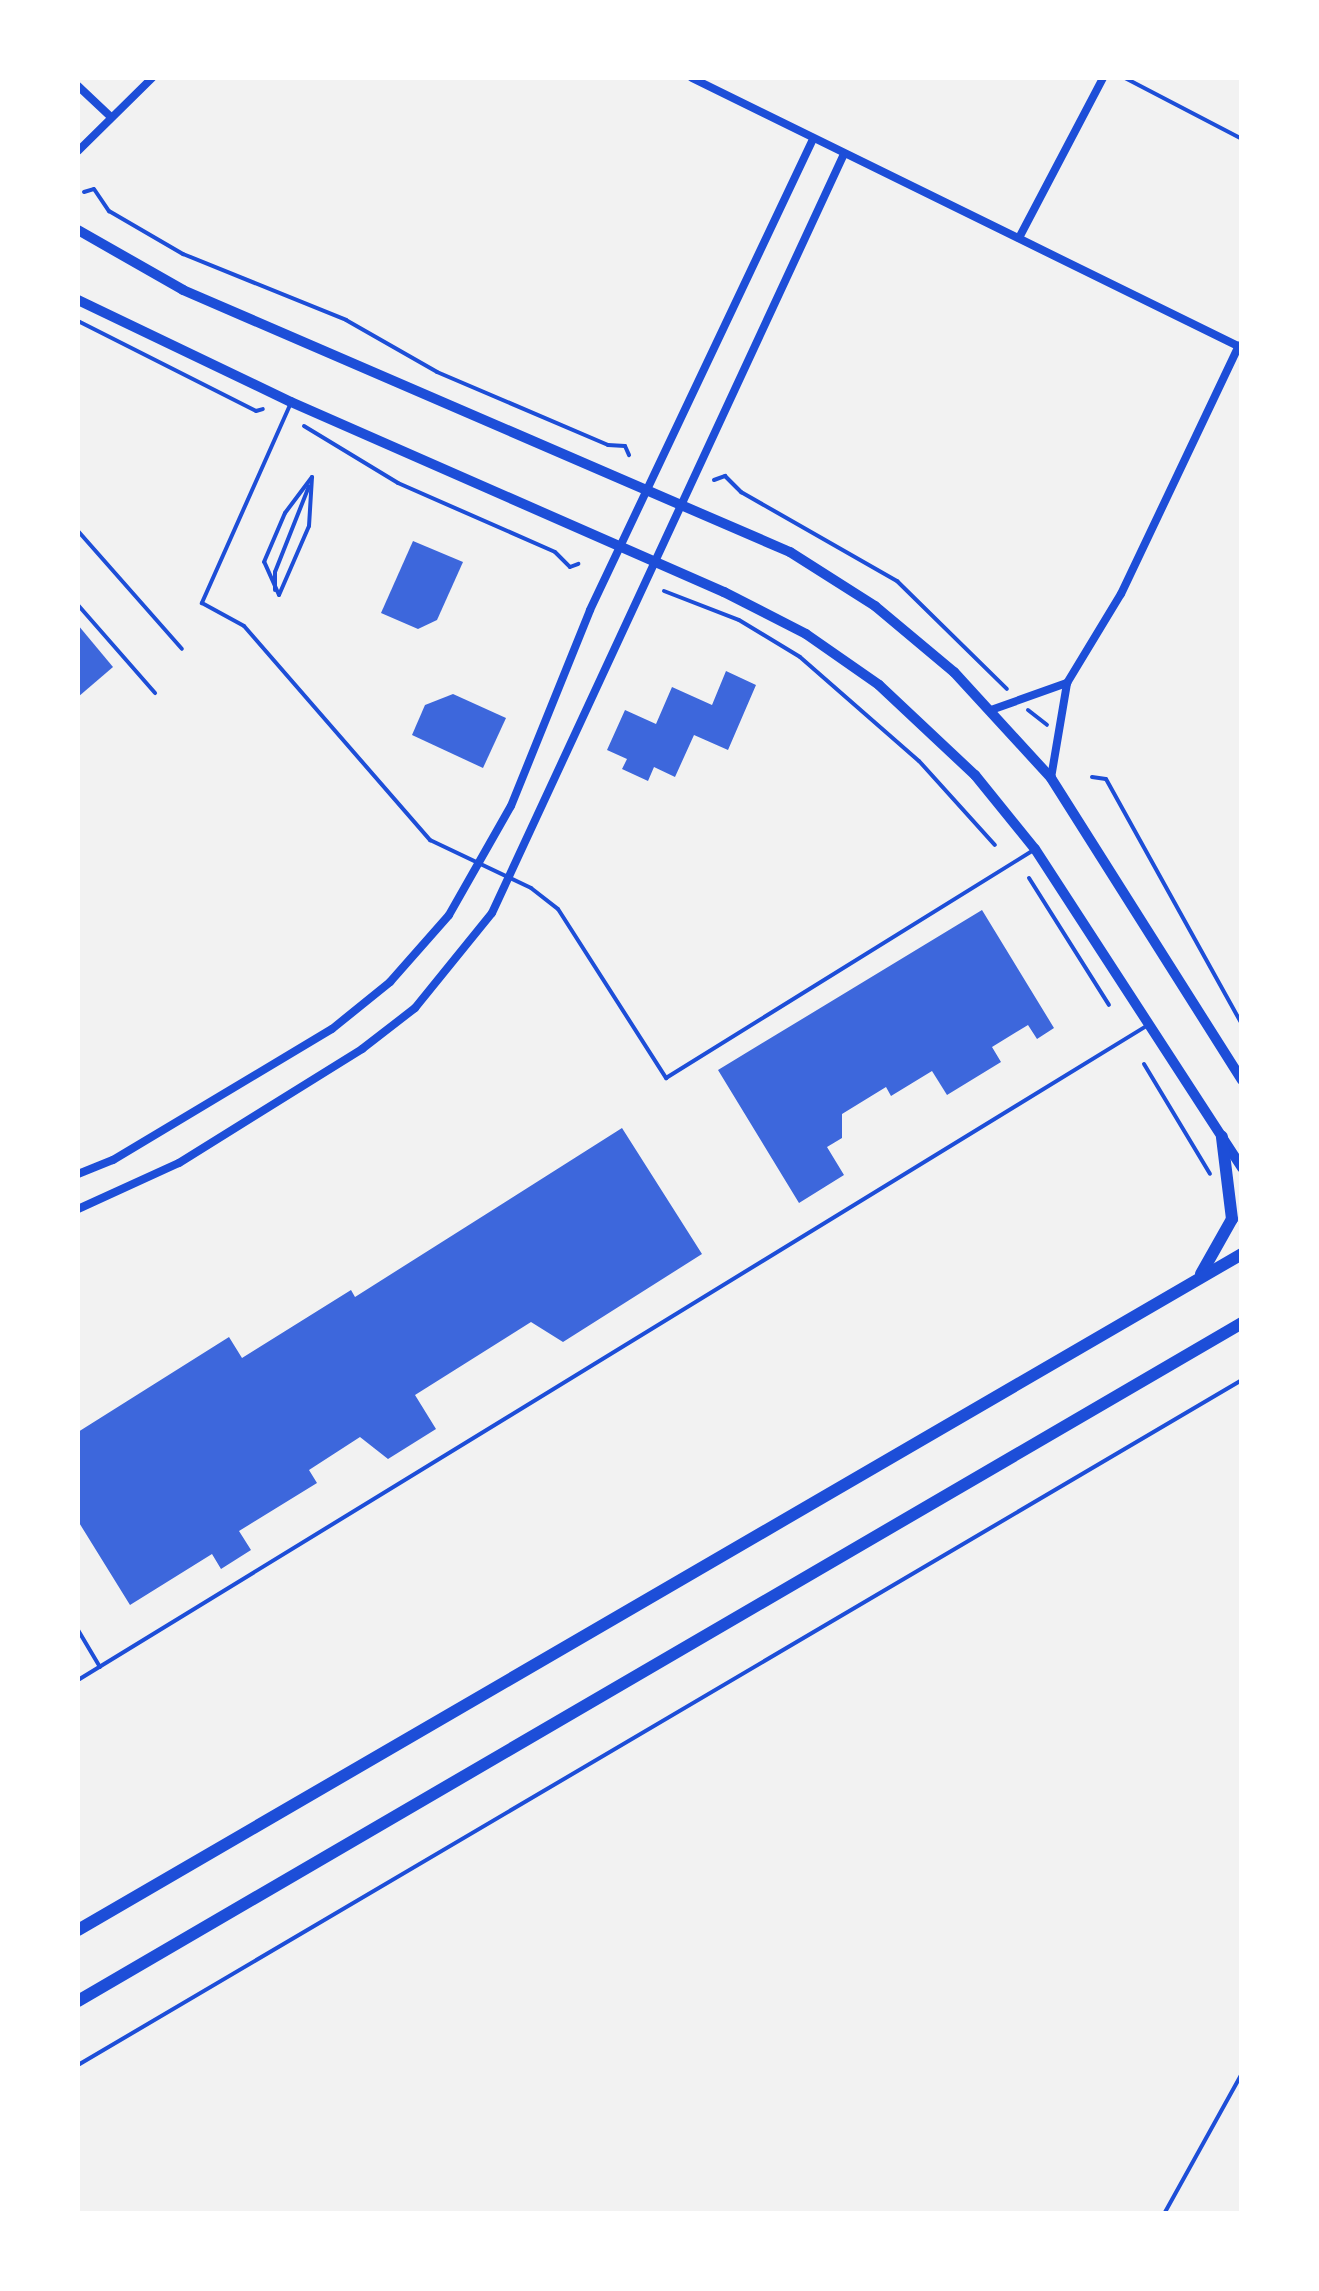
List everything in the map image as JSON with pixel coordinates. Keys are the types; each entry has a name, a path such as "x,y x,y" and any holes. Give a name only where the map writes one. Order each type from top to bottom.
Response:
{"main road":[{"path":"1195,1281 1232,1219 1222,1136"},
{"path":"78,1930 1242,1254"},
{"path":"78,2001 1242,1323"}],"street":[{"path":"78,151 152,78"},
{"path":"692,78 1240,347 1120,594 1067,684 1055,734 1051,778"},
{"path":"1019,238 1104,78"},
{"path":"78,86 111,118"},
{"path":"78,1174 113,1160 368,1003 421,952 481,867 619,548 813,139"},
{"path":"78,1209 178,1163 391,1027 451,968 511,879 677,503 844,154"},
{"path":"78,230 183,290 646,489 834,578 921,641 991,710 1051,778 1242,1080"},
{"path":"78,300 291,402 767,613 863,673 939,737 1034,849 1146,1027 1242,1168"},
{"path":"991,710 1067,684"}],"lane":[{"path":"1125,78 1242,139"},
{"path":"291,402 202,603 244,626 418,830 481,867 511,879 568,920 666,1078 1034,849"},
{"path":"312,477 308,526 280,596 264,562 285,513 312,477"},
{"path":"275,590 275,572 312,477"},
{"path":"78,532 182,649"},
{"path":"78,605 155,694"},
{"path":"78,1680 1146,1027"},
{"path":"78,2065 1242,1380"},
{"path":"78,1630 100,1667"},
{"path":"1164,2214 1242,2073"}],"path":[{"path":"84,192 94,189 109,211 184,254 346,320 437,372 608,445 625,446 629,455"},
{"path":"78,321 256,411 263,408"},
{"path":"304,426 398,483 555,552 570,567 578,564"},
{"path":"714,480 725,476 742,492 897,581 1055,734"},
{"path":"664,591 739,620 800,657 919,761 995,845"},
{"path":"1092,777 1106,779 1204,946 1242,1024"},
{"path":"1029,878 1109,1006"},
{"path":"1144,1064 1214,1184"}],"building":[{"path":"413,541 463,562 437,620 418,629 381,613"},
{"path":"78,625 113,667 78,697"},
{"path":"726,671 756,685 728,750 694,735 675,777 654,767 648,781 622,769 627,759 607,750 625,710 656,724 672,687 712,705"},
{"path":"453,694 506,718 483,768 412,735 425,705"},
{"path":"982,910 1054,1028 1037,1039 1028,1025 992,1047 1001,1062 947,1095 932,1071 891,1096 886,1087 842,1114 842,1138 827,1147 844,1175 799,1203 718,1070"},
{"path":"622,1128 702,1254 563,1342 531,1322 415,1395 436,1429 388,1459 360,1437 309,1470 317,1483 239,1531 251,1550 221,1569 212,1554 130,1605 78,1521 78,1432 229,1337 242,1358 351,1290 355,1297"}]}
